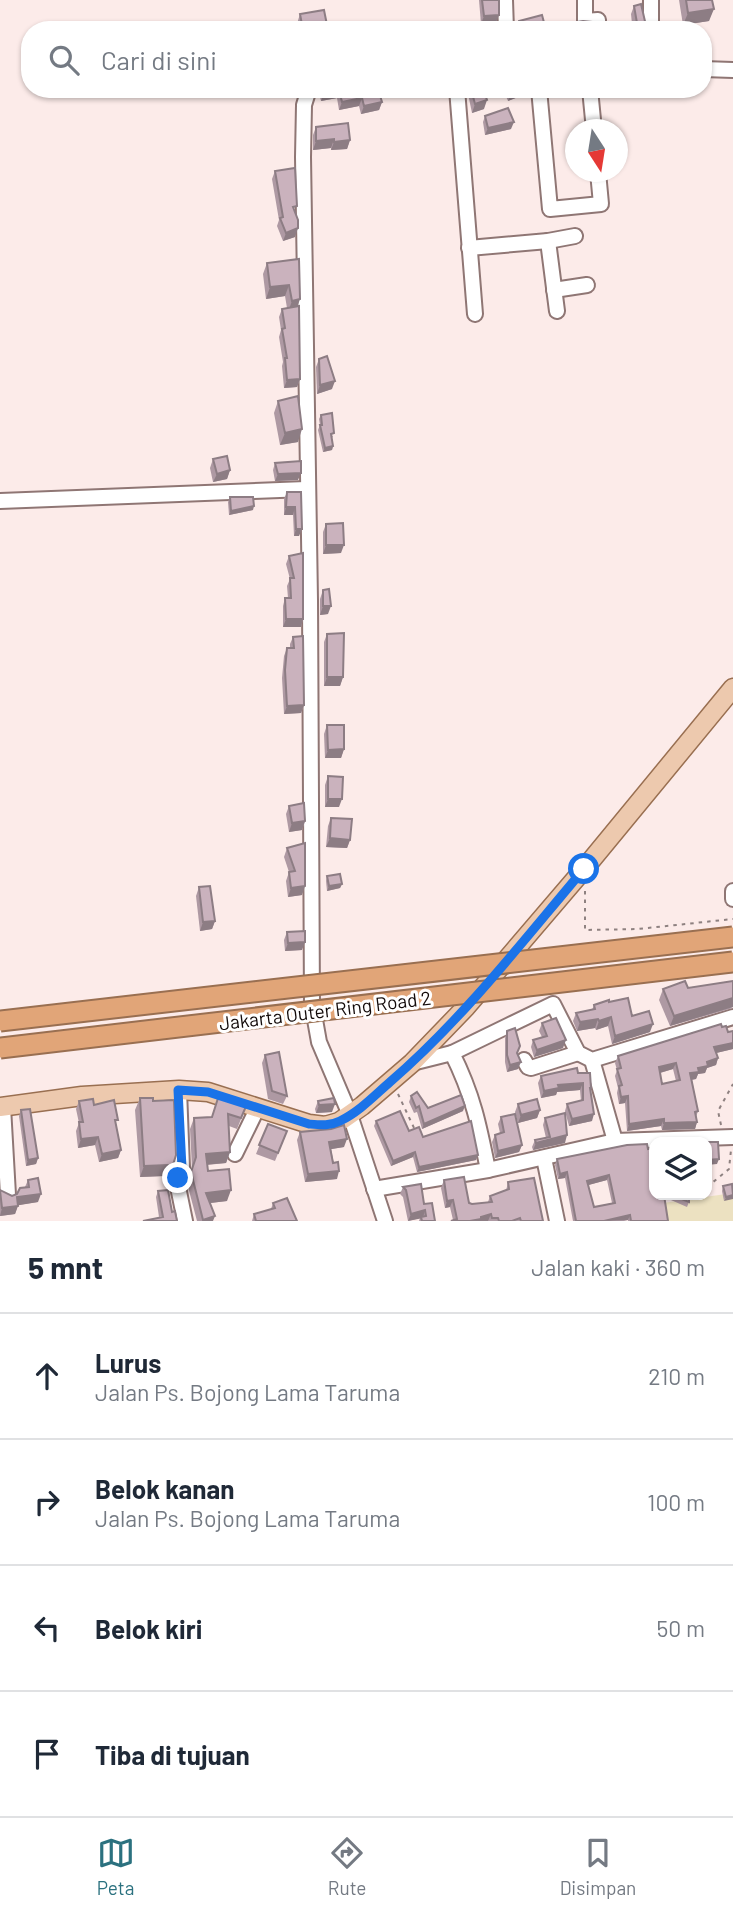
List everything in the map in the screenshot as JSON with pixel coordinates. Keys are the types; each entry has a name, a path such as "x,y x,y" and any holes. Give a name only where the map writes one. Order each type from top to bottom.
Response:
{"highway":[{"name":"Jakarta Outer Ring Road 2","path":"0,1021 733,937"},
{"name":"Jakarta Outer Ring Road 2","path":"0,1048 733,962"}],"main road":[{"path":"1,1107 82,1096 178,1090 208,1092 292,1119 325,1126 339,1122 412,1063 466,1007 733,688"}],"street":[{"path":"505,0 506,21"},
{"path":"585,0 585,21"},
{"path":"651,21 652,0"},
{"path":"712,69 733,70"},
{"path":"306,98 303,130 312,1003 318,1042 350,1115 384,1221"},
{"path":"458,98 475,314"},
{"path":"540,98 550,209 601,204 599,182"},
{"path":"591,98 593,119"},
{"path":"469,248 575,236"},
{"path":"548,241 557,311"},
{"path":"554,290 587,285"},
{"path":"0,501 306,489"},
{"path":"733,891 733,899"},
{"path":"412,1063 452,1053 553,1004 578,1053 592,1060 733,1017"},
{"path":"452,1053 478,1115 488,1170"},
{"path":"524,1059 531,1068 578,1053"},
{"path":"592,1060 615,1141"},
{"path":"178,1090 182,1168 177,1182 184,1221"},
{"path":"1,1107 8,1195"},
{"path":"235,1154 258,1107"},
{"path":"374,1189 488,1170 615,1141 729,1137"},
{"path":"544,1158 557,1221"}],"path":[{"path":"584,869 585,930 638,929 733,919"},
{"path":"392,1080 418,1135"},
{"path":"712,1183 729,1169 731,1161 729,1137 718,1111 733,1084"}],"shaded area":[{"path":"733,1193 733,1221 663,1221 663,1203 712,1200 712,1196"}],"building":[{"path":"482,0 499,0 499,15 484,16"},
{"path":"686,0 712,0 714,9 688,13"},
{"path":"641,4 645,21 637,21 634,6"},
{"path":"324,10 326,21 301,21 300,14"},
{"path":"542,15 544,21 519,21"},
{"path":"341,98 362,98 342,102"},
{"path":"362,98 381,98 382,102 364,106"},
{"path":"473,98 486,98 487,100 475,104"},
{"path":"508,108 514,122 488,128 485,116"},
{"path":"348,123 350,140 316,141 316,127"},
{"path":"295,168 297,206 293,207 298,228 286,233 280,218 283,217 275,171"},
{"path":"299,259 300,299 292,301 289,285 270,287 267,263"},
{"path":"299,306 300,379 287,380 282,309"},
{"path":"327,356 335,381 320,385 319,359"},
{"path":"298,396 302,429 285,433 278,401"},
{"path":"332,413 333,446 325,448 320,425 321,415"},
{"path":"227,456 230,470 217,474 213,459"},
{"path":"301,461 301,473 278,474 275,463"},
{"path":"287,492 301,492 302,529 296,529 295,507 286,507"},
{"path":"230,497 253,497 254,506 231,511"},
{"path":"343,523 344,545 326,545 326,524"},
{"path":"303,553 303,619 286,619 285,598 291,598 290,578 294,578 289,556"},
{"path":"329,589 331,606 323,606 323,590"},
{"path":"344,633 343,677 327,677 327,634"},
{"path":"303,636 304,705 287,706 287,648 294,648 293,637"},
{"path":"327,725 344,725 344,749 328,750"},
{"path":"328,776 343,777 342,799 328,799"},
{"path":"304,803 305,821 292,823 289,806"},
{"path":"331,818 352,819 350,840 330,838"},
{"path":"305,843 305,886 291,888 289,872 295,871 287,848"},
{"path":"340,874 342,884 329,886 327,876"},
{"path":"210,886 215,921 203,922 199,887"},
{"path":"305,931 305,942 288,943 287,932"},
{"path":"685,981 688,988 733,981 733,998 674,1016 663,989"},
{"path":"628,998 632,1016 649,1011 653,1024 615,1036 611,1017 580,1022 576,1013 595,1009 594,1005 609,1000"},
{"path":"556,1018 566,1040 537,1050 533,1040 547,1036 542,1023"},
{"path":"721,1024 722,1027 726,1026 728,1032 733,1031 733,1043 714,1047 718,1058 707,1062 708,1066 698,1068 699,1072 690,1073 698,1111 695,1112 697,1122 664,1123 664,1119 629,1124 628,1096 621,1097 619,1086 622,1085 617,1069 621,1068 618,1056","holes":["676,1063 680,1080 662,1084 659,1067"]},
{"path":"515,1028 520,1046 517,1053 521,1062 510,1065 507,1055 507,1031"},
{"path":"279,1052 287,1096 272,1091 265,1055"},
{"path":"577,1068 578,1073 590,1073 594,1114 572,1119 567,1104 583,1100 583,1083 558,1085 559,1088 544,1091 541,1076"},
{"path":"417,1092 428,1108 461,1095 465,1106 424,1124 419,1106 416,1108 411,1096"},
{"path":"219,1095 247,1104 241,1118 228,1114 230,1152 206,1154 208,1171 229,1169 231,1190 206,1193 215,1216 203,1220 191,1172 196,1157 194,1118 212,1117"},
{"path":"140,1098 153,1098 153,1101 174,1100 176,1155 172,1168 173,1180 168,1165 144,1166"},
{"path":"334,1098 335,1104 319,1105 318,1101"},
{"path":"93,1099 94,1105 114,1100 121,1150 102,1154 98,1137 81,1139 79,1122 83,1122 79,1101"},
{"path":"537,1099 540,1110 521,1115 518,1104"},
{"path":"30,1109 38,1158 28,1160 21,1110"},
{"path":"400,1111 409,1131 419,1127 423,1137 471,1121 478,1155 419,1167 415,1152 393,1161 376,1121"},
{"path":"565,1113 567,1135 536,1143 535,1140 550,1137 545,1118"},
{"path":"515,1114 522,1145 498,1151 495,1135 504,1132 501,1117"},
{"path":"268,1124 287,1131 278,1153 259,1145"},
{"path":"344,1125 347,1139 329,1142 333,1163 338,1162 339,1171 308,1174 300,1132"},
{"path":"712,1142 718,1142 719,1159 712,1160"},
{"path":"647,1144 649,1200 665,1200 668,1221 631,1221 630,1215 604,1221 576,1221 567,1172 560,1174 557,1159 627,1145","holes":["609,1175 615,1203 594,1207 587,1181"]},
{"path":"464,1177 469,1203 472,1204 492,1202 490,1196 509,1189 508,1182 534,1178 543,1221 521,1221 520,1218 499,1221 498,1218 492,1218 491,1214 470,1221 451,1221 457,1219 453,1200 447,1201 444,1180"},
{"path":"38,1178 41,1194 17,1197 18,1206 2,1208 0,1190 12,1196 17,1194 20,1188 29,1187 28,1180"},
{"path":"421,1184 424,1204 432,1203 435,1221 422,1221 421,1217 426,1216 425,1210 411,1214 403,1187"},
{"path":"732,1184 733,1195 726,1197 723,1186"},
{"path":"168,1190 172,1212 175,1211 177,1221 143,1221 163,1217 158,1191"},
{"path":"287,1198 297,1221 256,1221 254,1214 275,1208 273,1203"}],"route":[{"path":"178,1178 182,1168 178,1090 208,1092 239,1100 309,1124 325,1126 339,1122 412,1063 466,1007 584,869"}]}
